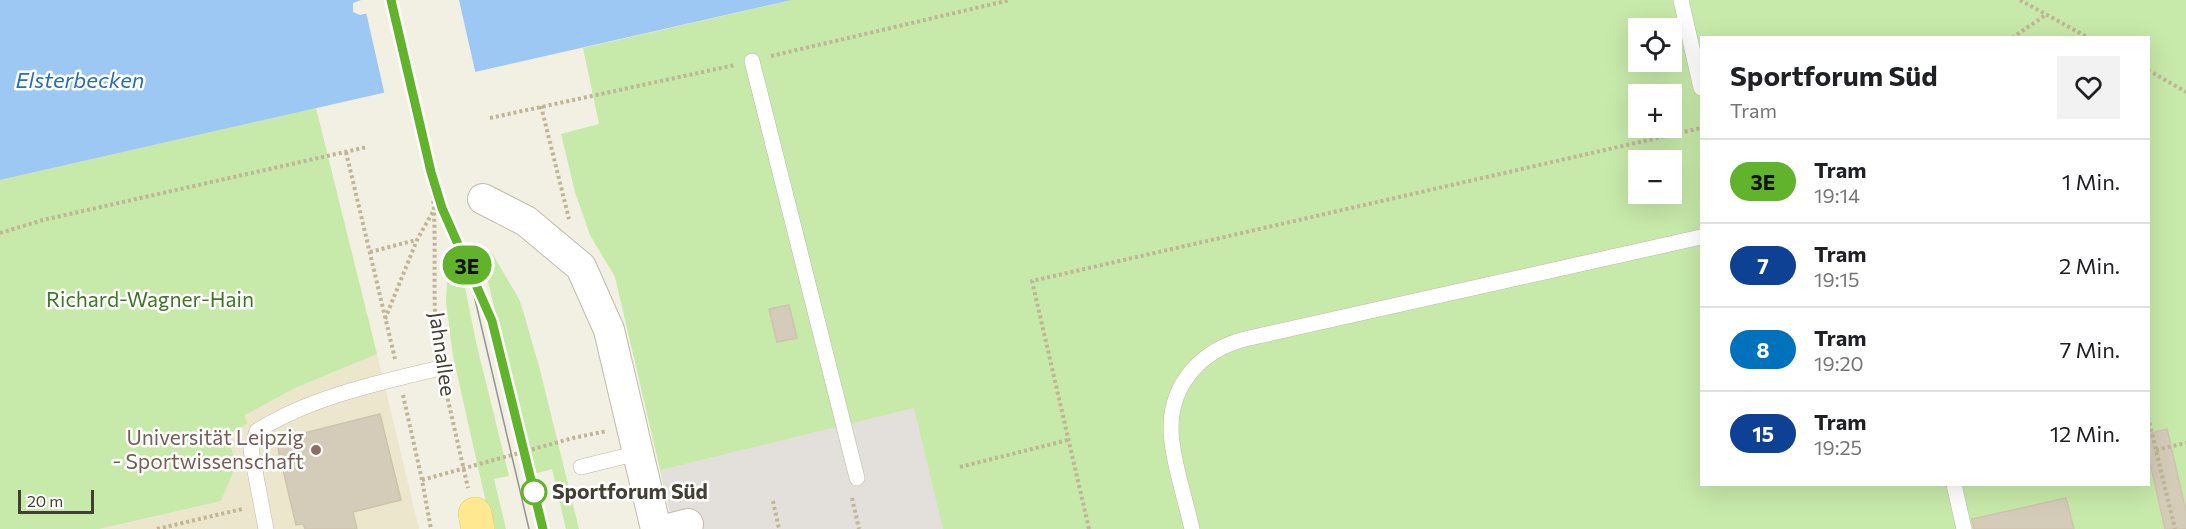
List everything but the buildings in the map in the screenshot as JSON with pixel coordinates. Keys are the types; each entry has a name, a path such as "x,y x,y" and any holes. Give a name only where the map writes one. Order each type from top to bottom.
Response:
{"street":[{"path":"483,199 525,221 581,267 609,330 656,529"}],"lane":[{"path":"1681,0 1700,84"},
{"path":"752,61 854,484"},
{"path":"1192,529 1173,447 1172,414 1182,383 1191,370 1215,350 1245,339 1700,237"},
{"path":"266,529 252,450 256,431 281,416 376,383 440,368"},
{"path":"581,467 635,439"},
{"path":"1954,486 1964,529"}],"path":[{"name":"Jahnallee","path":"391,0 429,165 435,208 434,320 440,368 463,468 472,524"},
{"path":"490,118 752,61 1010,0"},
{"path":"2020,0 2086,36"},
{"path":"2015,36 2047,14"},
{"path":"2150,71 2186,92"},
{"path":"541,106 562,195"},
{"path":"1089,529 1032,280 1700,128"},
{"path":"0,233 43,220 367,147"},
{"path":"346,152 422,480 430,529"},
{"path":"385,320 417,240 435,208"},
{"path":"369,252 417,240"},
{"path":"2150,425 2175,529"},
{"path":"422,480 573,438 635,439"},
{"path":"960,466 1068,440"},
{"path":"2156,450 2186,443"},
{"path":"854,484 859,529"},
{"path":"773,501 779,529"},
{"path":"157,529 261,505"}],"shaded area":[{"name":"Universität Leipzig - Sportwissenschaft","path":"377,354 419,529 99,529 221,501 236,466 228,434 245,415 295,388"},
{"path":"914,408 943,529 674,529 660,470"}],"green space":[{"path":"792,0 2186,0 2186,529 674,529 615,277 590,235 575,192 561,134 599,124 583,48"},
{"name":"Richard-Wagner-Hain","path":"316,108 377,354 295,388 245,415 247,424 228,434 236,466 221,501 99,529 0,529 0,180"},
{"path":"480,248 492,253 519,299 540,370 579,529 566,529 552,469 534,474"},
{"path":"458,253 476,342 509,476 494,479 506,529 492,529 453,356 446,302 448,265 451,258"}],"water":[{"name":"Elsterbecken","path":"0,0 361,0 353,3 353,12 360,15 424,0 792,0 0,180"}],"pier":[{"path":"410,0 459,0 476,75 385,96 366,12 361,11"}],"tram line":[{"path":"391,0 431,172 442,208 492,321 543,529"},
{"name":"3E","path":"391,0 431,172 442,208 492,321 543,529"},
{"path":"474,295 529,529"}],"place":[{"name":"Universität Leipzig - Sportwissenschaft","path":"316,450"},
{"name":"Sportforum Süd","path":"534,492"}]}
